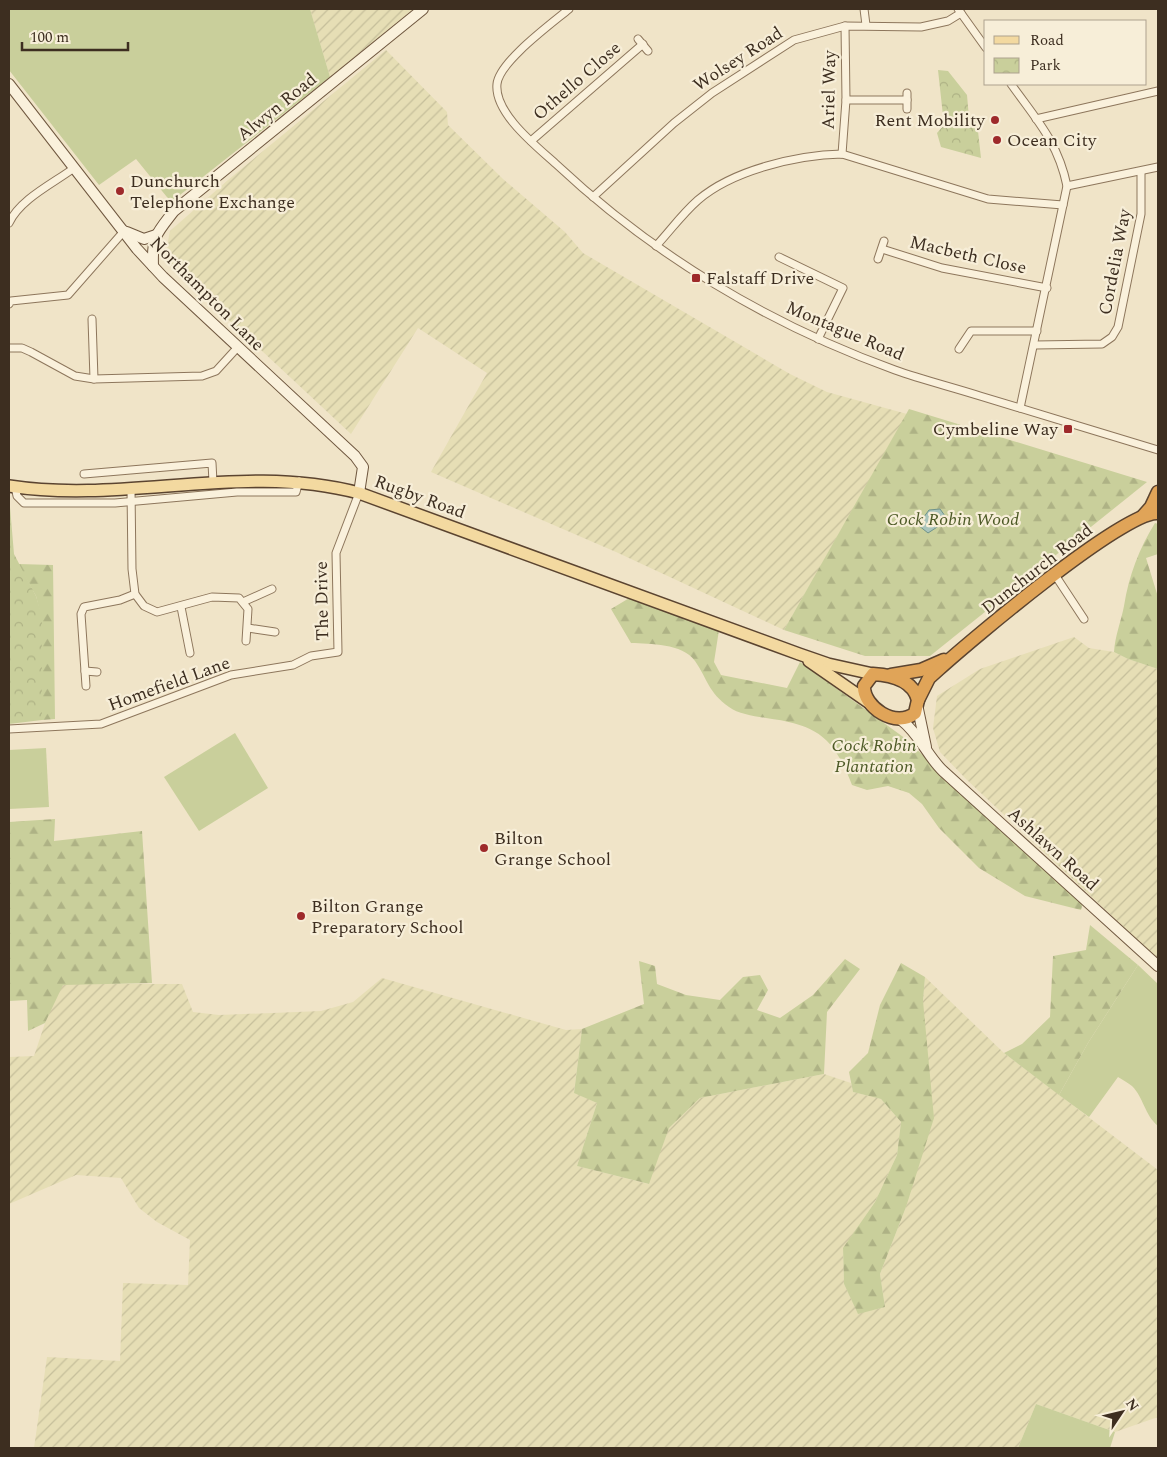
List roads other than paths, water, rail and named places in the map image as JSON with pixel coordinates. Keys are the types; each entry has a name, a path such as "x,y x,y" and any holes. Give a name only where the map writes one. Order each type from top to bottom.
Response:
{"highway":[{"name":"Dunchurch Road","path":"918,705 929,678 955,654 1098,541 1143,516 1157,504"},
{"name":"Dunchurch Road","path":"880,675 929,667 955,654"},
{"path":"880,675 904,682 915,692 918,705 912,716 901,720 892,719 871,704 866,697 864,686 880,675"}],"main road":[{"name":"Rugby Road","path":"12,486 95,492 213,482 299,481 329,485 359,493 799,654"},
{"name":"Dunchurch Road","path":"799,654 828,664 880,675"},
{"path":"799,654 871,704"}],"street":[{"name":"Alwyn Road","path":"156,235 174,211 423,9"},
{"name":"Montague Road","path":"569,9 500,73 497,92 499,103 531,141 593,198 656,246 739,299 818,339 895,370 1158,450"},
{"path":"864,9 866,25"},
{"path":"959,11 984,45"},
{"name":"Wolsey Road","path":"593,198 674,123 719,88 794,40 845,26 921,27 948,21 959,11"},
{"name":"Ariel Way","path":"842,154 846,100 845,26"},
{"name":"Othello Close","path":"531,141 640,42 648,51"},
{"name":"Northampton Lane","path":"9,84 74,168 154,266 191,306 355,456 363,467 359,493"},
{"path":"1012,85 1053,142 1062,162 1067,186 1035,345 1020,408"},
{"path":"1036,119 1158,91"},
{"path":"846,100 907,96 907,108"},
{"path":"656,246 698,200 724,183 788,160 842,154 988,199 1063,206"},
{"path":"1067,186 1141,172 1158,164"},
{"path":"10,217 29,200 74,168"},
{"name":"Cordelia Way","path":"1035,345 1102,344 1115,332 1118,327 1141,214 1141,172"},
{"path":"9,304 11,302 68,295 125,230 144,240 156,235"},
{"path":"154,266 152,244 156,235"},
{"name":"Macbeth Close","path":"878,259 884,241"},
{"name":"Macbeth Close","path":"882,249 942,268 1011,283 1047,288"},
{"path":"780,257 843,288 818,339"},
{"path":"92,319 94,379"},
{"path":"959,349 971,331 1037,331"},
{"path":"9,348 22,348 75,376 94,379 202,376 216,371 237,348"},
{"path":"84,474 215,463 213,482"},
{"path":"12,486 17,496 24,503 115,503 237,492 296,492 299,481"},
{"path":"130,489 132,569 135,594 144,606 156,612 181,607 212,597 230,597 243,602 248,608 246,641"},
{"path":"114,491 115,503"},
{"name":"The Drive","path":"338,652 336,553 359,493"},
{"path":"1055,575 1084,618"},
{"path":"243,602 272,589"},
{"path":"86,686 81,614 84,608 120,600 135,594"},
{"path":"181,607 190,653"},
{"path":"248,628 275,632"},
{"name":"Homefield Lane","path":"9,729 101,724 231,675 293,665 311,656 338,652"},
{"path":"86,672 97,672"},
{"name":"Ashlawn Road","path":"918,705 928,753"},
{"name":"Ashlawn Road","path":"901,720 943,771 1158,966"}],"water":[{"path":"940,509 948,520 928,533 918,525 929,510"}],"place":[{"name":"Rent Mobility","path":"995,120"},
{"name":"Ocean City","path":"997,140"},
{"name":"Dunchurch Telephone Exchange","path":"120,191"},
{"name":"Falstaff Drive","path":"696,278"},
{"name":"Cymbeline Way","path":"1068,429"},
{"name":"Bilton Grange School","path":"484,848"},
{"name":"Bilton Grange Preparatory School","path":"301,916"}],"park label":[{"name":"Cock Robin Wood","path":"953,519"},
{"name":"Cock Robin Plantation","path":"874,755"}]}
